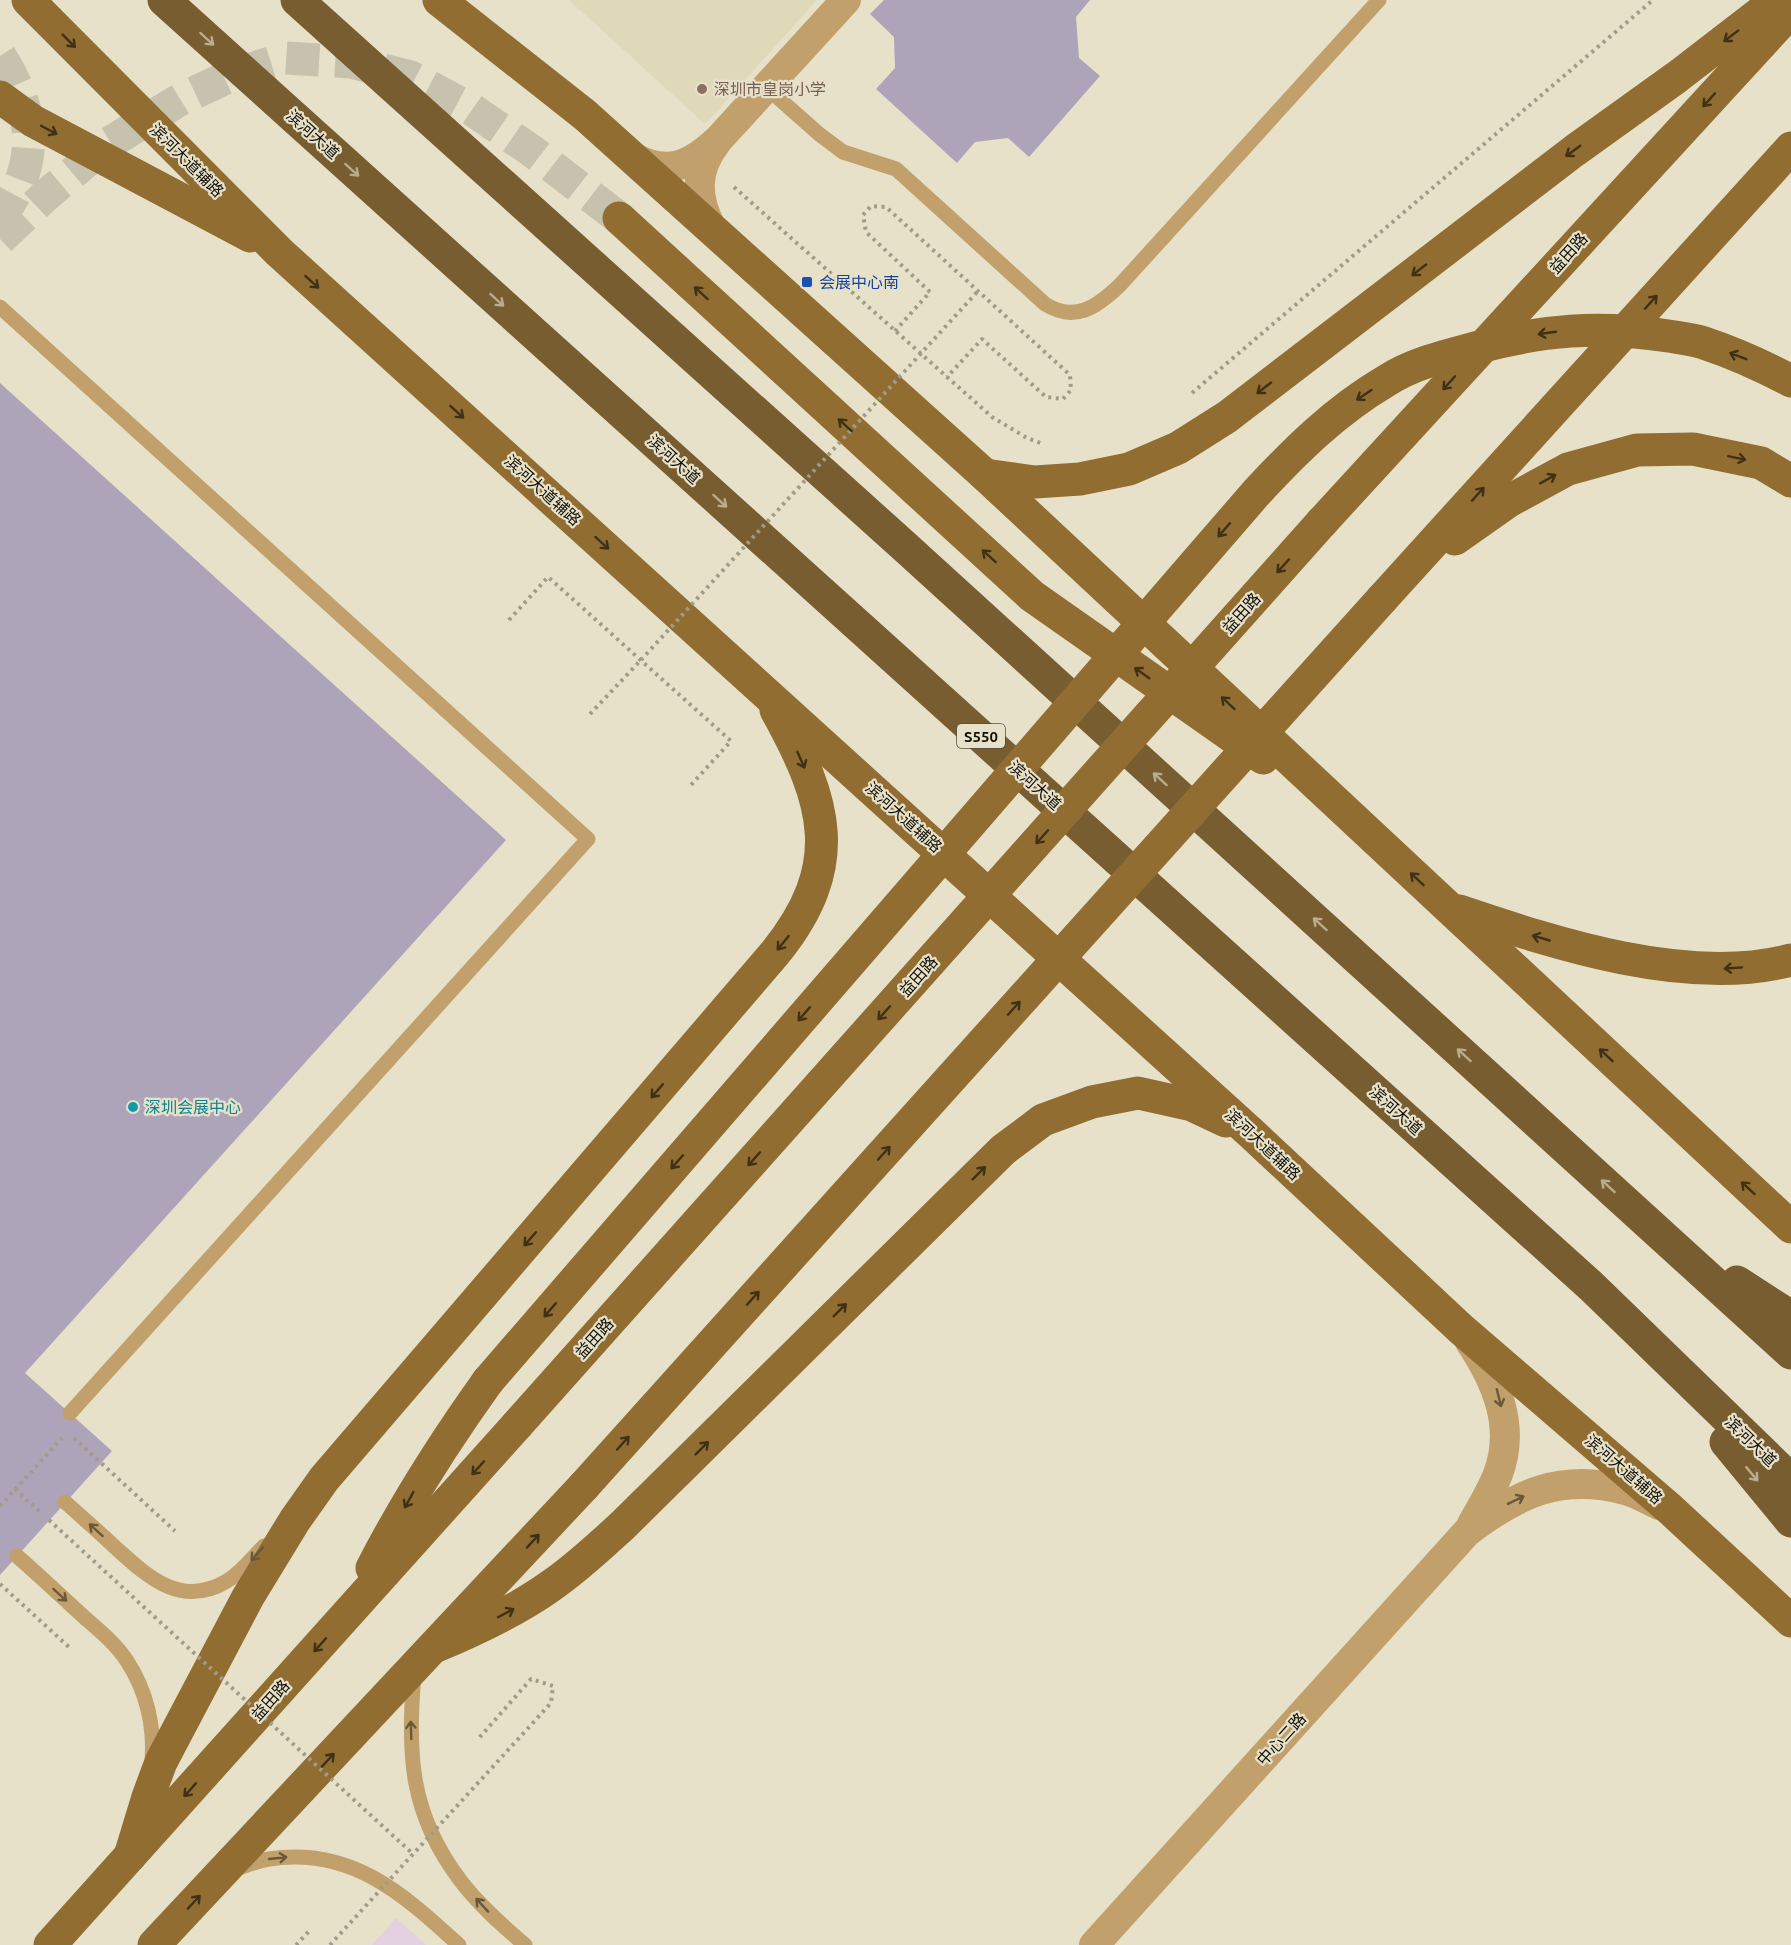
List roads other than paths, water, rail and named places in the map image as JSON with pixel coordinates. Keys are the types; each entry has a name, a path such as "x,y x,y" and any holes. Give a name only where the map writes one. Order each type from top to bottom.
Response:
{"highway":[{"name":"滨河大道","path":"164,0 1591,1286 1791,1480"},
{"path":"297,0 904,546 1791,1353"},
{"path":"1640,1216 1791,1317"},
{"path":"1591,1286 1791,1521"}],"main road":[{"name":"滨河大道辅路","path":"28,0 279,252 1251,1133 1461,1329 1670,1509 1791,1621"},
{"path":"439,0 585,115 985,475 1791,1227"},
{"path":"985,475 1035,482 1080,479 1129,469 1178,448 1227,417 1574,151 1677,77 1777,0"},
{"name":"益田路","path":"50,1945 1322,522 1791,11"},
{"path":"0,97 33,121 279,252"},
{"path":"154,1945 584,1486 1791,148"},
{"path":"619,218 1032,596 1361,828"},
{"path":"349,1612 413,1491 488,1381 1256,493 1291,455 1336,414 1387,380 1437,358 1511,338 1574,330 1633,330 1702,342 1762,365 1791,381"},
{"path":"1382,599 1480,521 1509,501 1568,469 1637,450 1694,449 1761,464 1791,481"},
{"path":"130,1856 161,1762 248,1597 295,1520 324,1479 775,953 801,917 819,870 822,826 809,779 791,739 764,690"},
{"path":"1448,907 1548,940 1603,954 1670,965 1729,969 1791,960"},
{"path":"424,1658 516,1608 552,1585 589,1556 623,1526 1003,1150 1043,1120 1092,1102 1138,1093 1192,1105 1251,1133"}],"street":[{"path":"712,229 703,212 699,193 701,173 711,151 846,0"},
{"path":"631,156 665,168 678,166 711,151"},
{"name":"中心二路","path":"1461,1329 1497,1388 1502,1407 1504,1430 1499,1472 1467,1532"},
{"name":"中心二路","path":"1094,1945 1467,1532 1515,1500 1543,1489 1572,1484 1600,1485 1628,1491 1670,1509"}],"lane":[{"path":"766,87 843,152 896,169 1045,304 1056,311 1068,314 1080,312 1099,303 1120,285 1379,0"},
{"path":"0,307 588,839 70,1413"},
{"path":"65,1502 145,1574 170,1588 183,1592 199,1592 220,1584 242,1570 324,1479"},
{"path":"17,1556 112,1642 135,1675 149,1711 152,1730 153,1749 148,1797"},
{"path":"424,1658 410,1713 416,1788 426,1823 441,1852 461,1882 525,1945"},
{"path":"222,1873 267,1859 296,1856 325,1859 357,1868 393,1888 419,1908 459,1945"}],"tunnel":[{"path":"0,56 21,96 28,137 27,157 22,177 0,217"},
{"path":"0,239 44,197 106,145 181,99 232,75 286,58 351,62 411,77 471,109 532,151 619,218"}],"place":[{"name":"深圳市皇岗小学","path":"702,89"},
{"name":"会展中心南","path":"807,282"},
{"name":"深圳会展中心","path":"133,1107"}]}
